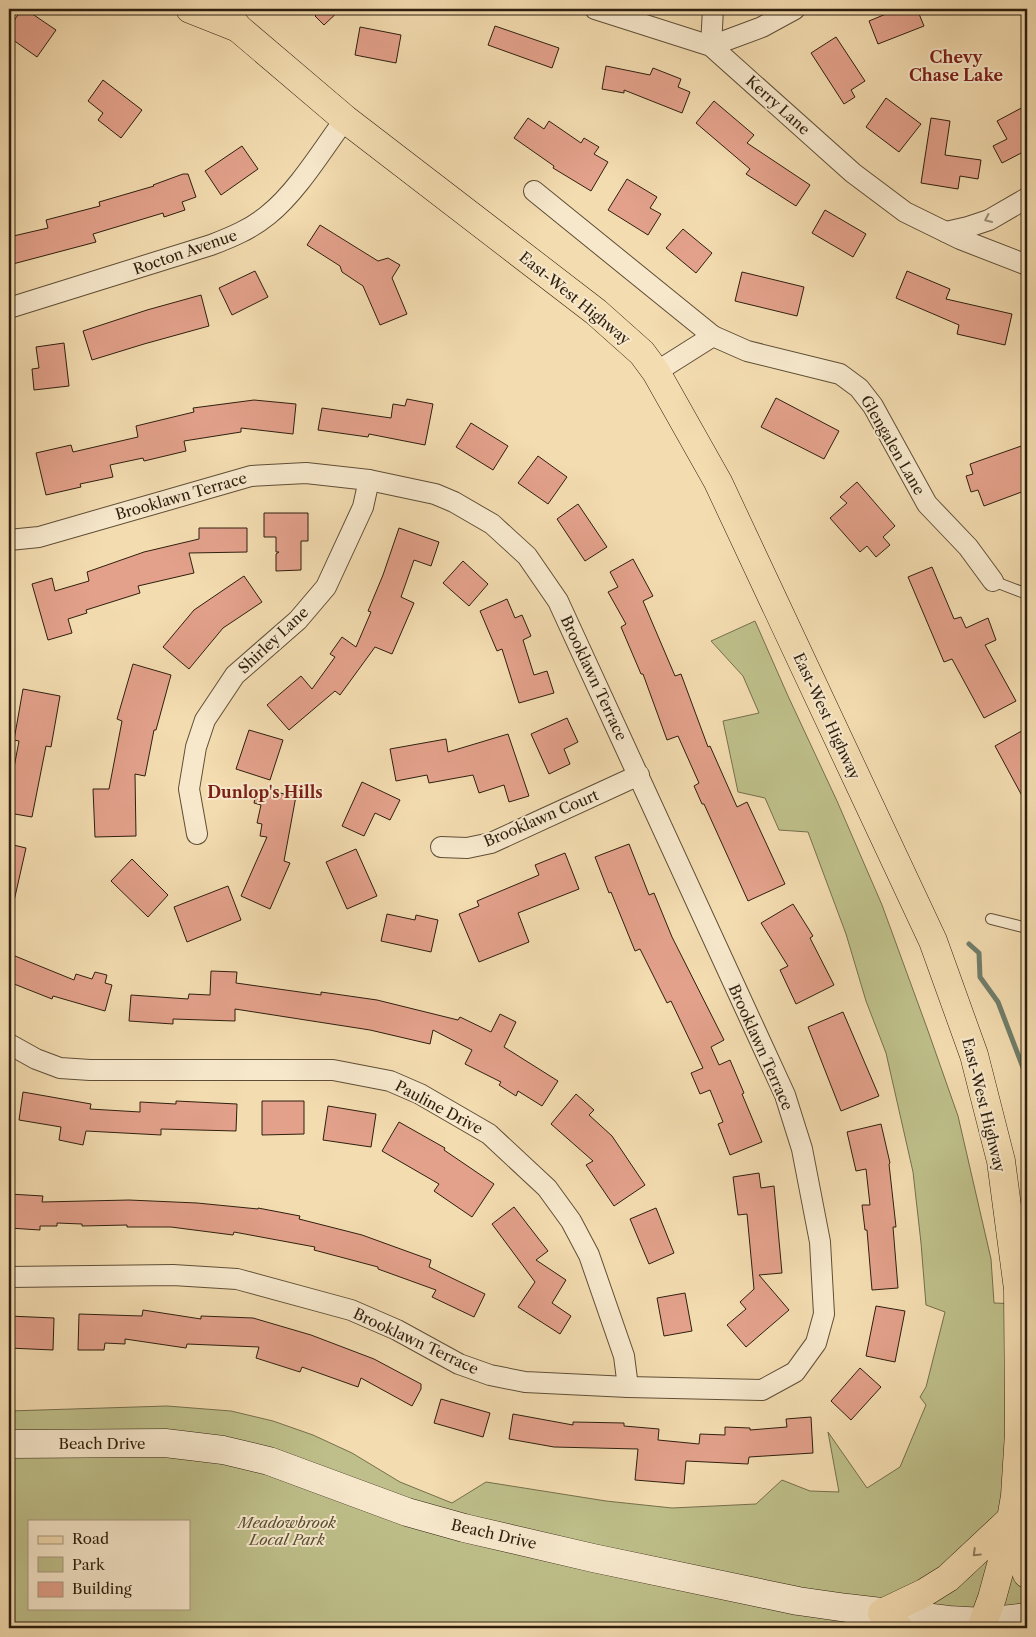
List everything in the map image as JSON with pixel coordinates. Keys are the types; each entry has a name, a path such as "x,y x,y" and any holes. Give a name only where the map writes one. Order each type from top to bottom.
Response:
{"main road":[{"name":"East-West Highway","path":"190,9 231,19 345,120 596,312 642,352 656,372 718,482 933,941 974,1055 1001,1161 1023,1294 1018,1469 1011,1519 995,1589 982,1625"},
{"path":"890,1621 924,1593 948,1578 1011,1519 1027,1574"}],"street":[{"name":"Kerry Lane","path":"595,9 712,46 853,173 905,212 960,239 1027,265"},
{"path":"713,9 712,46 762,27 796,9"},
{"name":"Rocton Avenue","path":"9,308 211,245 242,233 269,214 290,193 345,120"},
{"path":"534,191 713,336 656,372"},
{"path":"946,232 968,228 988,220 1027,198"},
{"name":"Glengalen Lane","path":"713,336 747,351 840,374 859,388 872,406 927,504 968,548 993,581"},
{"name":"Brooklawn Terrace","path":"9,540 39,537 251,476 306,473 369,480 435,494 454,502 492,524 527,556 558,601 785,1096 802,1149 820,1242 824,1314 816,1343 795,1372 762,1390 628,1387 525,1382 490,1375 459,1364 397,1330 351,1310 237,1279 173,1275 9,1276"},
{"name":"Shirley Lane","path":"197,834 189,789 196,747 205,720 235,675 298,620 326,586 363,508 369,480"},
{"name":"Brooklawn Court","path":"441,847 467,848 490,843 639,775"},
{"name":"Pauline Drive","path":"9,1044 36,1059 60,1068 90,1070 333,1070 390,1081 420,1094 489,1134 547,1188 570,1221 589,1255 624,1356 628,1387"},
{"name":"Beach Drive","path":"9,1444 165,1443 223,1450 269,1461 407,1512 464,1528 603,1560 890,1621 949,1620 982,1625 1027,1617"}],"lane":[{"path":"993,581 1027,594"},
{"path":"991,919 1027,928"}],"green space":[{"name":"Meadowbrook Local Park","path":"755,621 882,905 958,1116 991,1259 994,1303 1021,1304 1027,1310 1027,1628 9,1628 9,1411 167,1406 231,1411 273,1421 313,1435 352,1453 400,1482 452,1503 486,1482 606,1501 672,1508 756,1504 782,1480 810,1491 839,1492 828,1432 867,1488 900,1467 926,1405 920,1397 926,1387 945,1312 926,1305 913,1172 886,1053 866,1001 846,934 808,832 779,830 765,798 738,792 723,721 759,713 743,676 711,641"}],"building":[{"path":"22,9 25,9 56,30 37,57 9,37 9,28"},
{"path":"322,9 341,9 324,25 315,16"},
{"path":"898,9 917,9 924,26 878,44 869,21"},
{"path":"495,26 559,48 552,68 488,45"},
{"path":"360,27 401,35 396,63 355,55"},
{"path":"836,37 865,81 851,90 855,97 844,104 811,53"},
{"path":"606,66 650,75 653,68 681,79 678,87 690,92 682,113 624,90 624,93 602,89"},
{"path":"103,80 142,110 121,138 98,120 103,113 88,101"},
{"path":"886,98 921,124 899,152 866,127"},
{"path":"714,101 754,135 747,143 810,185 796,206 746,174 750,169 696,123"},
{"path":"1027,105 1027,150 1002,163 993,146 1007,139 997,121"},
{"path":"528,118 544,129 549,121 581,143 584,138 599,147 594,154 608,162 591,191 553,168 554,166 514,138"},
{"path":"931,118 950,121 945,155 981,160 978,179 960,176 958,189 921,183"},
{"path":"242,146 258,169 221,195 205,171"},
{"path":"183,174 188,174 196,197 182,202 185,210 164,217 163,213 93,234 96,242 9,265 9,237 48,228 46,220 100,206 99,202 154,186"},
{"path":"627,179 657,197 650,208 661,214 648,235 608,210"},
{"path":"825,210 866,234 853,257 812,233"},
{"path":"320,225 378,261 388,258 400,265 392,278 407,314 380,325 363,286 342,272 340,266 307,245"},
{"path":"683,229 712,253 696,273 666,248"},
{"path":"255,271 268,297 232,315 219,288"},
{"path":"907,271 950,289 946,299 1012,314 1005,345 957,334 959,325 896,298"},
{"path":"742,272 804,287 797,316 735,301"},
{"path":"201,295 209,326 92,360 83,331"},
{"path":"64,343 69,386 34,390 32,369 39,368 36,347"},
{"path":"776,398 839,431 824,459 761,427"},
{"path":"407,399 433,404 425,445 369,434 368,437 318,430 322,408 391,418 393,404 405,406"},
{"path":"254,400 296,404 293,434 241,428 241,432 184,441 186,451 144,461 143,458 110,465 113,477 80,484 81,487 46,495 36,453 71,445 73,452 138,437 136,426 194,412 193,408"},
{"path":"471,423 508,446 493,470 456,447"},
{"path":"1027,444 1027,490 984,506 978,490 971,492 966,476 973,474 970,464"},
{"path":"538,456 567,477 548,504 518,483"},
{"path":"857,482 895,526 883,537 890,545 876,557 867,546 860,552 830,518 847,503 840,497"},
{"path":"578,504 607,547 585,561 557,519"},
{"path":"264,513 308,513 308,541 301,541 301,570 276,571 276,554 279,552 276,552 276,537 264,537"},
{"path":"199,528 247,528 247,552 189,553 194,573 138,586 140,593 86,610 87,613 68,619 72,633 48,640 32,584 52,578 55,591 89,581 87,572 144,552 199,539"},
{"path":"399,528 439,542 431,566 414,560 401,597 414,603 392,654 375,647 340,695 335,691 289,730 267,705 301,676 312,689 335,657 330,654 342,637 356,647 371,612 368,611"},
{"path":"633,559 653,596 643,601 675,676 681,674 708,747 710,746 737,807 747,802 785,884 748,901 694,786 699,783 678,736 667,740 643,674 641,674 621,627 626,624 608,592 618,587 610,572"},
{"path":"463,561 488,584 469,606 443,583"},
{"path":"932,567 954,619 961,617 966,628 988,618 996,640 985,645 1016,701 984,718 952,659 944,662 908,577"},
{"path":"244,576 262,602 223,628 189,669 163,647 194,610"},
{"path":"507,599 515,618 522,615 531,636 523,640 534,675 547,671 554,693 519,703 502,649 497,651 480,611"},
{"path":"133,664 171,675 156,730 154,730 145,776 135,774 136,836 95,837 93,789 109,789 122,721 117,719"},
{"path":"23,689 60,696 51,747 46,746 32,817 9,813 9,794 19,741 14,740"},
{"path":"567,718 578,742 564,749 570,764 549,774 531,734"},
{"path":"1027,728 1027,805 995,746"},
{"path":"249,730 283,740 270,780 236,769"},
{"path":"508,734 529,796 509,802 504,785 479,793 473,775 429,783 427,775 396,781 390,749 446,739 448,752"},
{"path":"362,782 400,800 390,820 375,813 364,836 342,826"},
{"path":"257,789 296,796 284,861 290,863 270,909 241,896 267,837 260,836 262,824 257,823 261,805 254,803"},
{"path":"9,844 26,848 14,901 9,900"},
{"path":"629,844 649,895 654,893 672,937 724,1040 711,1047 719,1065 730,1060 762,1142 730,1155 718,1124 723,1122 710,1090 700,1094 691,1073 703,1068 671,1001 667,1003 640,949 635,951 595,857"},
{"path":"356,849 377,896 347,909 326,862"},
{"path":"565,853 579,889 518,913 529,942 479,962 459,914 479,906 477,901 539,875 535,865"},
{"path":"132,859 168,895 148,917 111,881"},
{"path":"228,886 241,920 187,942 174,907"},
{"path":"793,904 813,936 810,938 834,985 796,1004 780,970 788,966 761,923"},
{"path":"387,914 415,920 416,915 438,920 431,952 381,941"},
{"path":"15,956 74,980 76,974 92,979 95,972 107,975 105,983 112,985 105,1011 53,996 52,999 9,982 9,972"},
{"path":"211,971 237,972 236,983 321,995 321,992 377,1000 458,1020 460,1017 491,1032 500,1014 516,1022 504,1047 558,1081 542,1106 518,1091 516,1096 499,1085 501,1082 465,1064 472,1050 433,1030 430,1044 370,1030 235,1009 235,1021 173,1019 173,1024 129,1021 131,995 188,999 189,994 210,995"},
{"path":"843,1012 879,1096 841,1111 808,1027"},
{"path":"23,1092 91,1104 90,1109 140,1112 140,1102 176,1104 176,1101 237,1104 236,1131 161,1129 161,1135 86,1131 83,1145 59,1140 61,1127 19,1120"},
{"path":"576,1094 594,1110 589,1115 612,1136 645,1185 614,1206 586,1165 593,1161 551,1124"},
{"path":"262,1101 304,1101 304,1134 262,1135"},
{"path":"328,1106 376,1114 371,1147 323,1140"},
{"path":"399,1122 445,1148 444,1150 494,1184 472,1217 434,1191 439,1184 382,1151"},
{"path":"881,1124 890,1163 896,1227 893,1227 898,1288 872,1290 867,1230 865,1230 862,1205 870,1205 866,1169 856,1171 847,1132"},
{"path":"759,1173 761,1188 774,1186 782,1273 759,1275 789,1310 746,1347 727,1325 746,1309 740,1302 754,1289 747,1214 738,1215 733,1177"},
{"path":"9,1194 43,1196 42,1202 129,1200 197,1203 258,1208 300,1216 299,1219 362,1235 431,1260 429,1267 485,1294 474,1317 432,1297 436,1290 378,1269 378,1267 314,1250 315,1247 234,1232 233,1235 171,1227 127,1227 127,1225 82,1226 82,1224 57,1223 57,1226 40,1226 40,1230 9,1228"},
{"path":"514,1207 548,1251 536,1260 566,1280 552,1303 571,1316 560,1334 518,1307 535,1282 492,1224"},
{"path":"656,1208 674,1253 649,1264 630,1219"},
{"path":"685,1293 692,1331 664,1336 657,1298"},
{"path":"876,1306 905,1311 895,1362 866,1356"},
{"path":"143,1310 201,1319 201,1316 253,1318 311,1335 374,1359 421,1384 421,1389 412,1406 361,1378 358,1387 302,1367 300,1372 256,1358 259,1347 187,1344 186,1348 125,1339 125,1344 105,1343 104,1350 78,1350 79,1314 142,1316"},
{"path":"9,1316 54,1318 53,1350 9,1348"},
{"path":"860,1368 881,1387 851,1420 831,1401"},
{"path":"441,1399 490,1413 483,1437 434,1423"},
{"path":"513,1414 573,1425 573,1422 624,1423 624,1426 659,1429 658,1440 699,1444 700,1434 725,1435 725,1427 750,1428 750,1430 787,1427 786,1419 811,1417 813,1453 749,1457 748,1464 686,1461 684,1484 635,1480 638,1449 554,1447 509,1439"}],"waterway":[{"path":"969,944 979,953 980,977 998,1002 1027,1078"}],"district":[{"name":"Chevy Chase Lake","path":"956,66"},
{"name":"Dunlop's Hills","path":"265,792"}]}
